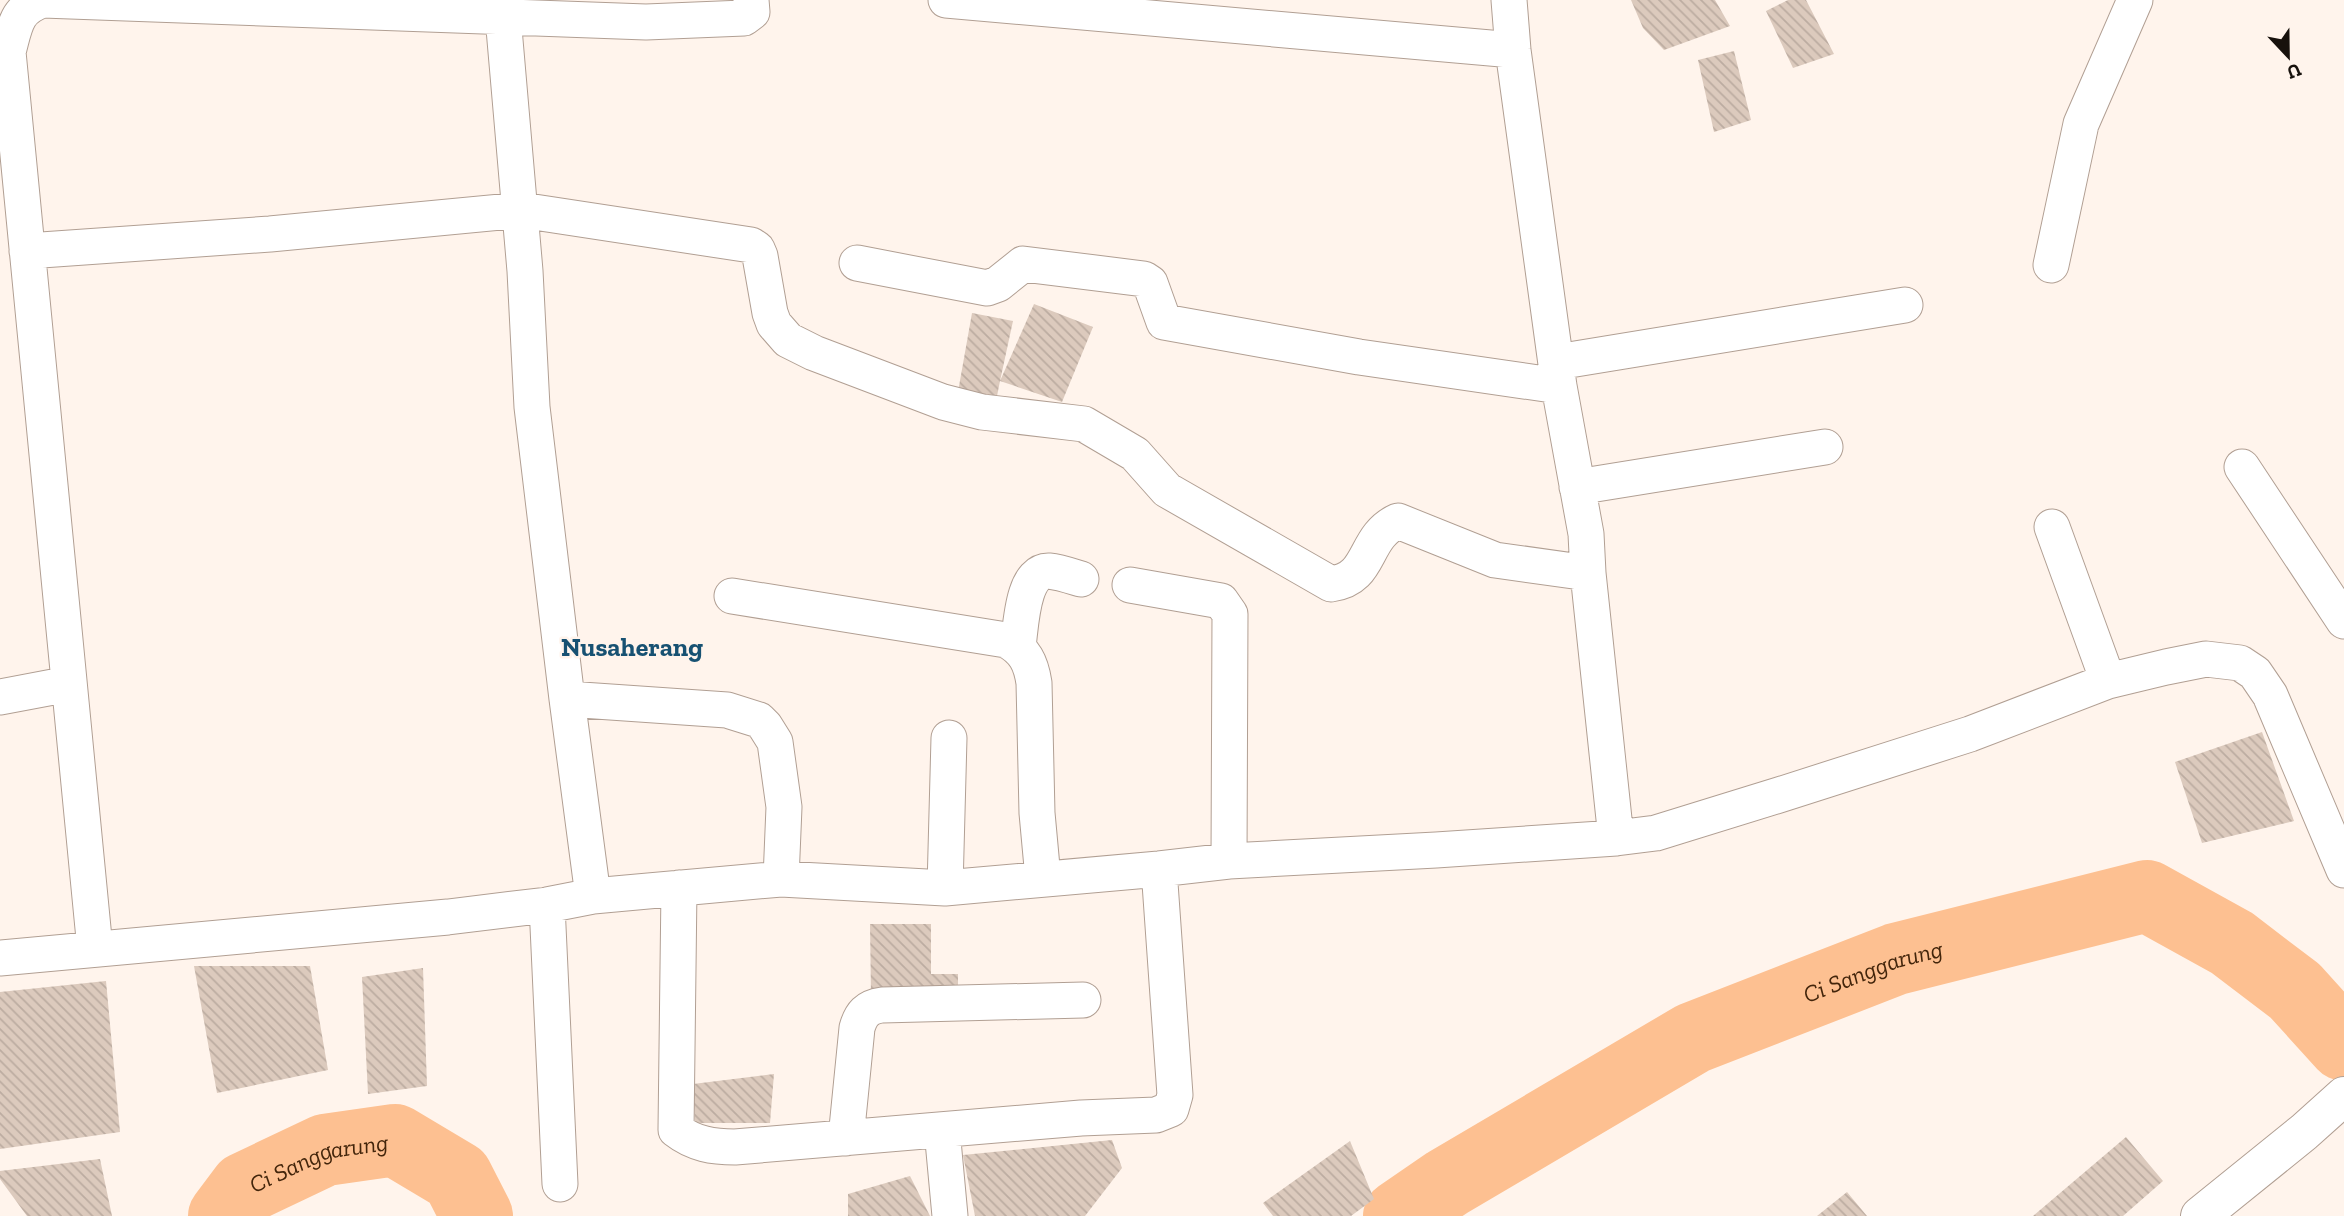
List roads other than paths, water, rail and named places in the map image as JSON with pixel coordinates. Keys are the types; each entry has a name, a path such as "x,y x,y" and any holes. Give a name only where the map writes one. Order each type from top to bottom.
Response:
{"highway":[{"path":"2200,1216 2344,1096"}],"street":[{"path":"95,949 8,52 16,21 26,8 43,0 646,22 744,18 752,12 751,0"},
{"path":"946,0 1513,50"},
{"path":"1509,0 1513,50 1558,374 1586,534 1616,838"},
{"path":"2051,265 2081,124 2135,0"},
{"path":"503,17 521,210 532,407 593,896"},
{"path":"27,251 270,234 521,210 751,245 757,249 760,256 774,324 788,340 814,353 943,402 982,412 1083,424 1135,454 1167,490 1331,584 1354,577 1377,536 1386,526 1398,521 1495,560 1588,573"},
{"path":"858,263 987,288 998,284 1023,264 1144,279 1150,283 1164,322 1359,357 1558,374 1905,305"},
{"path":"1577,487 1825,447"},
{"path":"2242,467 2344,621"},
{"path":"2052,527 2108,681"},
{"path":"1018,646 1030,582 1046,571 1081,579"},
{"path":"1130,586 1221,601 1230,614 1229,861"},
{"path":"732,596 1006,640 1018,646 1032,670 1034,683 1037,813 1043,878"},
{"path":"0,958 448,917 547,905 593,896 781,879 945,888 1229,861 1436,850 1656,833 1970,734 2108,681 2206,659 2240,663 2255,673 2270,695 2339,860"},
{"path":"0,697 69,684"},
{"path":"567,699 727,710 759,720 775,742 784,807 781,879"},
{"path":"945,888 949,738"},
{"path":"679,888 676,1130 687,1138 715,1147 1081,1118 1156,1115 1171,1109 1175,1095 1159,869"},
{"path":"547,905 560,1184"},
{"path":"846,1138 857,1028 860,1018 869,1009 882,1005 1083,1000"},
{"path":"942,1130 950,1216"}],"waterway":[{"name":"Ci Sanggarung","path":"1399,1216 1447,1183 1693,1038 1896,959 2147,896 2232,943 2295,991 2344,1045"},
{"name":"Ci Sanggarung","path":"224,1216 245,1188 325,1150 395,1140 457,1177 477,1216"}],"district":[{"name":"Nusaherang","path":"632,647"}]}
